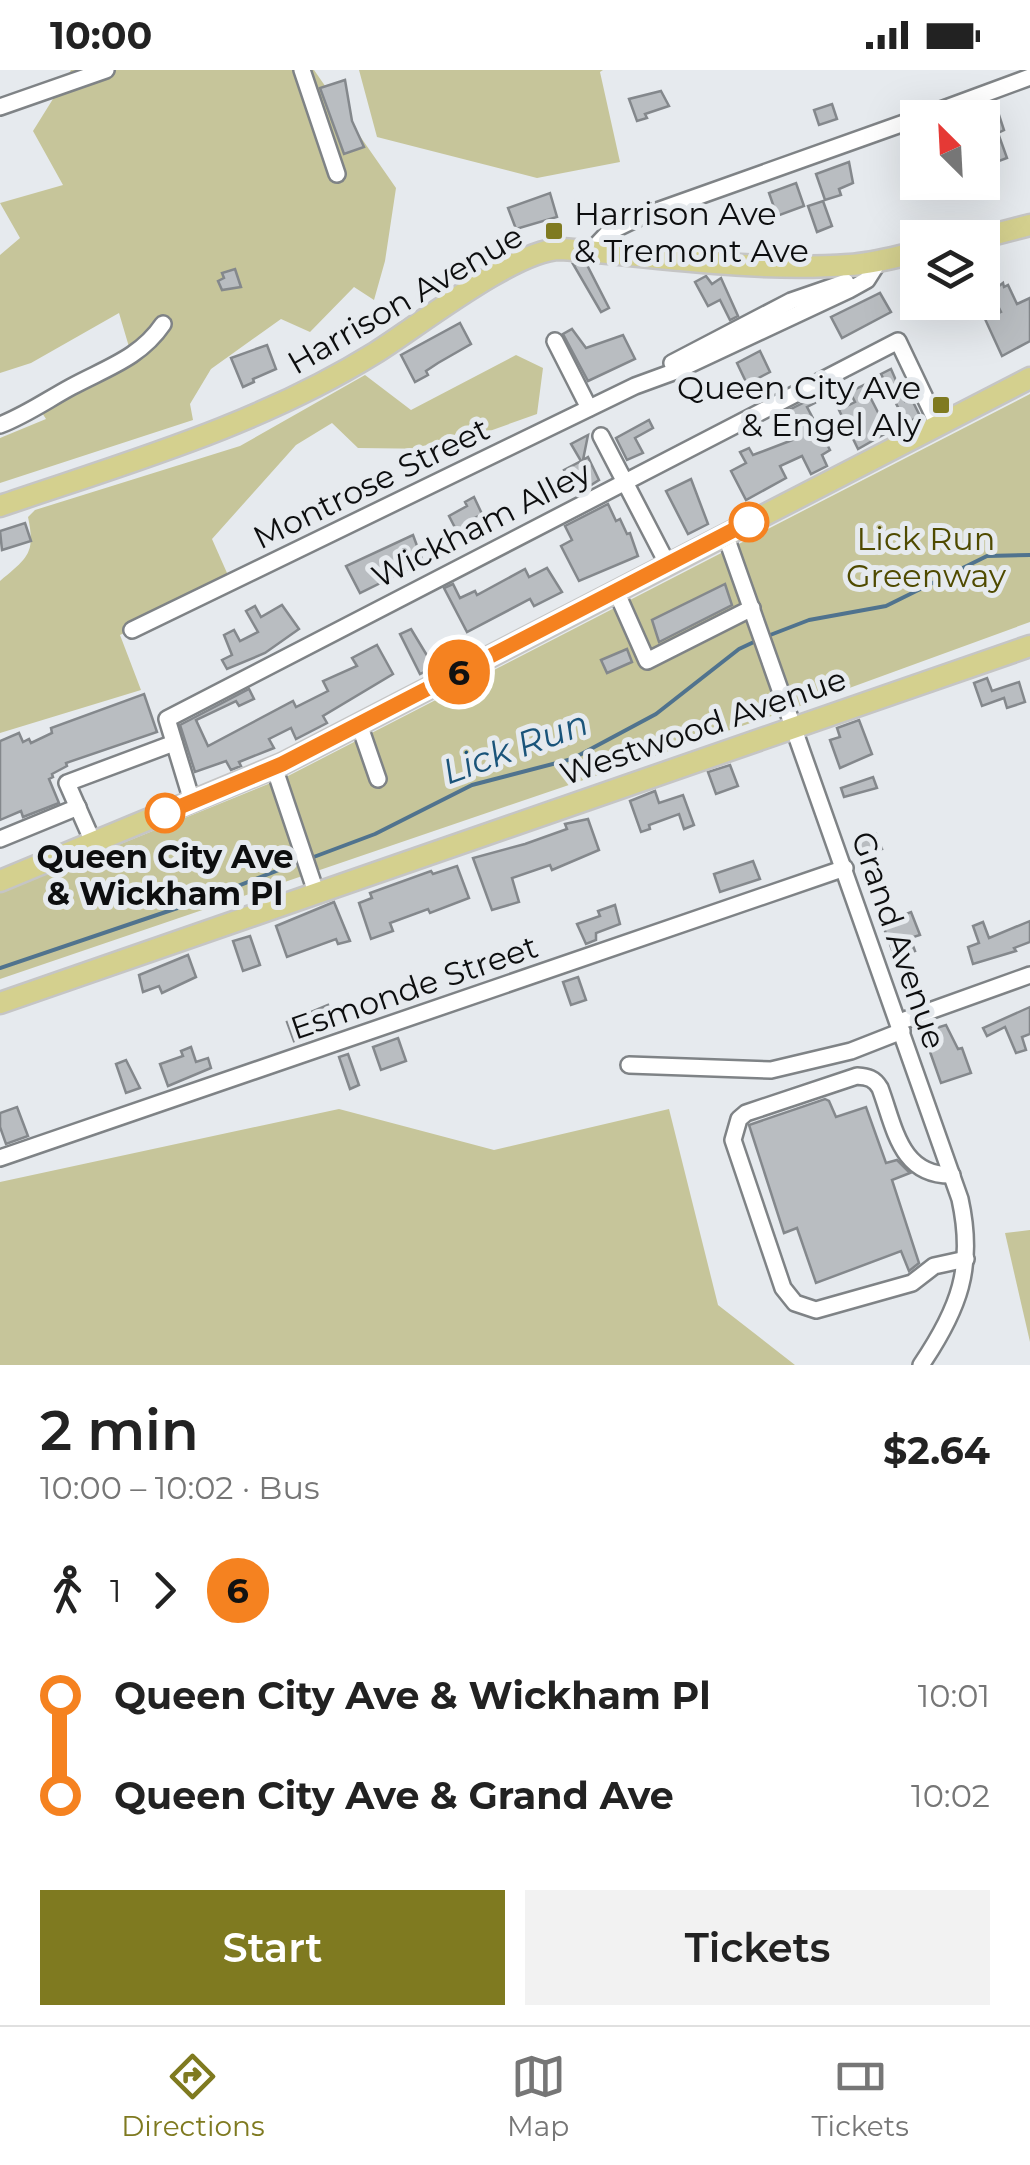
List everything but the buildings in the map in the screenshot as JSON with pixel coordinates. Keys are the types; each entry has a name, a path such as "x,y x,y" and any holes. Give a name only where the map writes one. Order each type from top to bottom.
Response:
{"main road":[{"path":"1000,233 1030,225"},
{"name":"Harrison Avenue","path":"0,506 153,456 274,408 326,382 541,252 741,264 851,265 900,256"},
{"path":"0,881 274,767 1030,378"},
{"name":"Westwood Avenue","path":"0,1002 1030,646"}],"street":[{"path":"0,107 106,70"},
{"path":"302,70 337,174"},
{"path":"982,100 1030,77"},
{"path":"591,252 609,232 640,217 900,124"},
{"name":"Montrose Street","path":"132,630 635,386 676,371 850,290 867,280 879,261"},
{"path":"0,424 39,408 71,387 132,357 154,338 163,324"},
{"path":"555,341 589,408"},
{"name":"Wickham Alley","path":"174,743 166,719 898,341 938,425"},
{"path":"601,436 668,564"},
{"name":"Grand Avenue","path":"725,534 901,1026 964,1216 966,1260 960,1294 922,1365"},
{"path":"616,591 648,661 752,608"},
{"path":"359,724 378,779"},
{"path":"93,842 67,783 174,743 192,802"},
{"path":"274,767 316,892"},
{"path":"0,839 78,807"},
{"name":"Esmonde Street","path":"0,1158 845,868"},
{"path":"629,1065 771,1070 851,1051 901,1026 1030,975"},
{"path":"952,1176 924,1172 909,1159 880,1088 868,1077 857,1076 746,1113 734,1128 732,1140 783,1288 804,1308 816,1310 912,1282 934,1266 966,1260"}],"green space":[{"path":"71,70 314,70 396,188 385,261 374,300 354,287 310,332 281,319 211,369 190,404 193,420 0,483 0,438 46,419 39,408 132,357 119,313 31,363 0,373 0,255 20,238 0,203 63,185 33,131"},
{"path":"359,70 603,70 600,72 620,162 537,178 377,137"},
{"path":"516,355 543,368 537,414 439,449 358,448 332,423 296,445 212,539 231,582 120,635 141,690 0,733 0,581 27,554 31,539 28,517 35,510 240,446 365,375 411,410"},
{"name":"Lick Run Greenway","path":"1030,394 1030,622 789,710 0,979 0,893 288,776"},
{"path":"339,1109 494,1150 669,1109 718,1305 795,1365 0,1365 0,1182"},
{"path":"1030,1230 1030,1342 1005,1233"}],"waterway":[{"name":"Lick Run","path":"765,637 809,620 886,606 987,556 1030,555"},
{"name":"Lick Run","path":"311,858 375,834 472,785 572,759 656,714 739,649 756,641"},
{"name":"Lick Run","path":"0,968 207,898 302,861"}],"bus line":[{"name":"6","path":"165,813 282,764 749,522"}],"place":[{"name":"Harrison Ave & Tremont Ave","path":"554,231"},
{"name":"Queen City Ave & Engel Aly","path":"941,405"},
{"name":"Queen City Ave & Wickham Pl","path":"165,813"}]}
